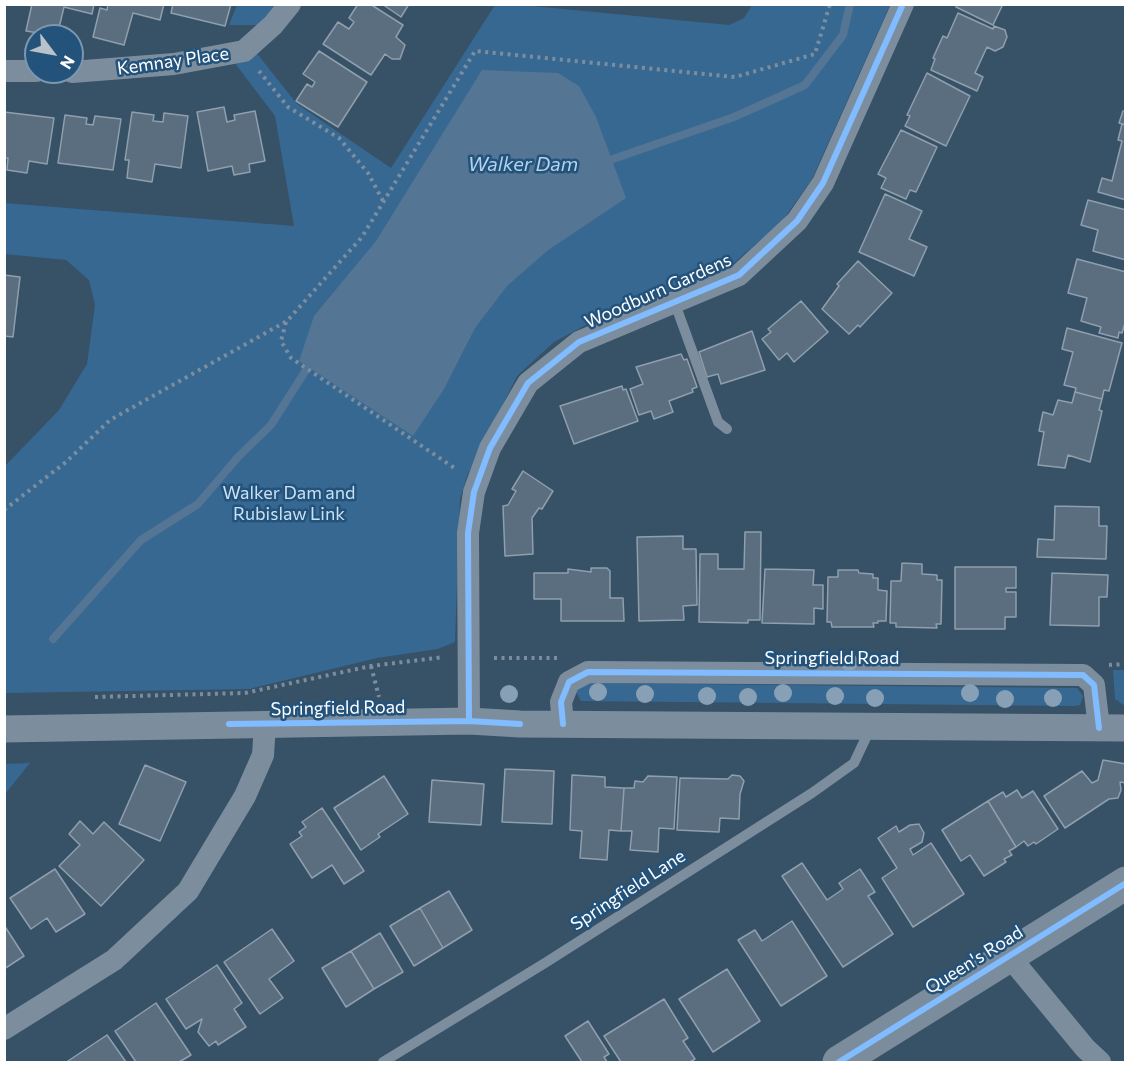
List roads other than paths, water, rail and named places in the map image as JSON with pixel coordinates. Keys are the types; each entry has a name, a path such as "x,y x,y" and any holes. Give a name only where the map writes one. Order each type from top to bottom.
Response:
{"main road":[{"name":"Queen's Road","path":"839,1062 1125,883"}],"street":[{"name":"Kemnay Place","path":"84,71 174,64 244,51 273,25 290,4"},
{"name":"Woodburn Gardens","path":"469,722 468,533 474,492 496,439 528,383 579,342 739,274 797,221 823,183 903,4"},
{"path":"4,70 24,71"},
{"name":"Springfield Road","path":"563,724 561,702 568,682 588,672 1083,675 1090,678 1094,685 1099,728"},
{"name":"Springfield Road","path":"4,729 469,722 1125,728"},
{"path":"4,1029 114,960 188,891 245,796 263,755 265,724"},
{"path":"1009,956 1084,1048 1100,1062"}],"lane":[{"path":"674,300 718,422 727,429"},
{"name":"Springfield Lane","path":"383,1062 545,963 812,793 854,764 871,727"}],"water":[{"name":"Walker Dam","path":"482,70 558,73 579,86 596,117 626,198 547,251 507,286 475,328 444,389 413,436 299,361 314,316 376,241"}],"waterway":[{"path":"613,159 734,117 805,85 843,35 850,4"},
{"path":"53,639 141,540 198,504 238,457 271,425 308,367"}],"park label":[{"name":"Walker Dam and Rubislaw Link","path":"289,503"}]}
